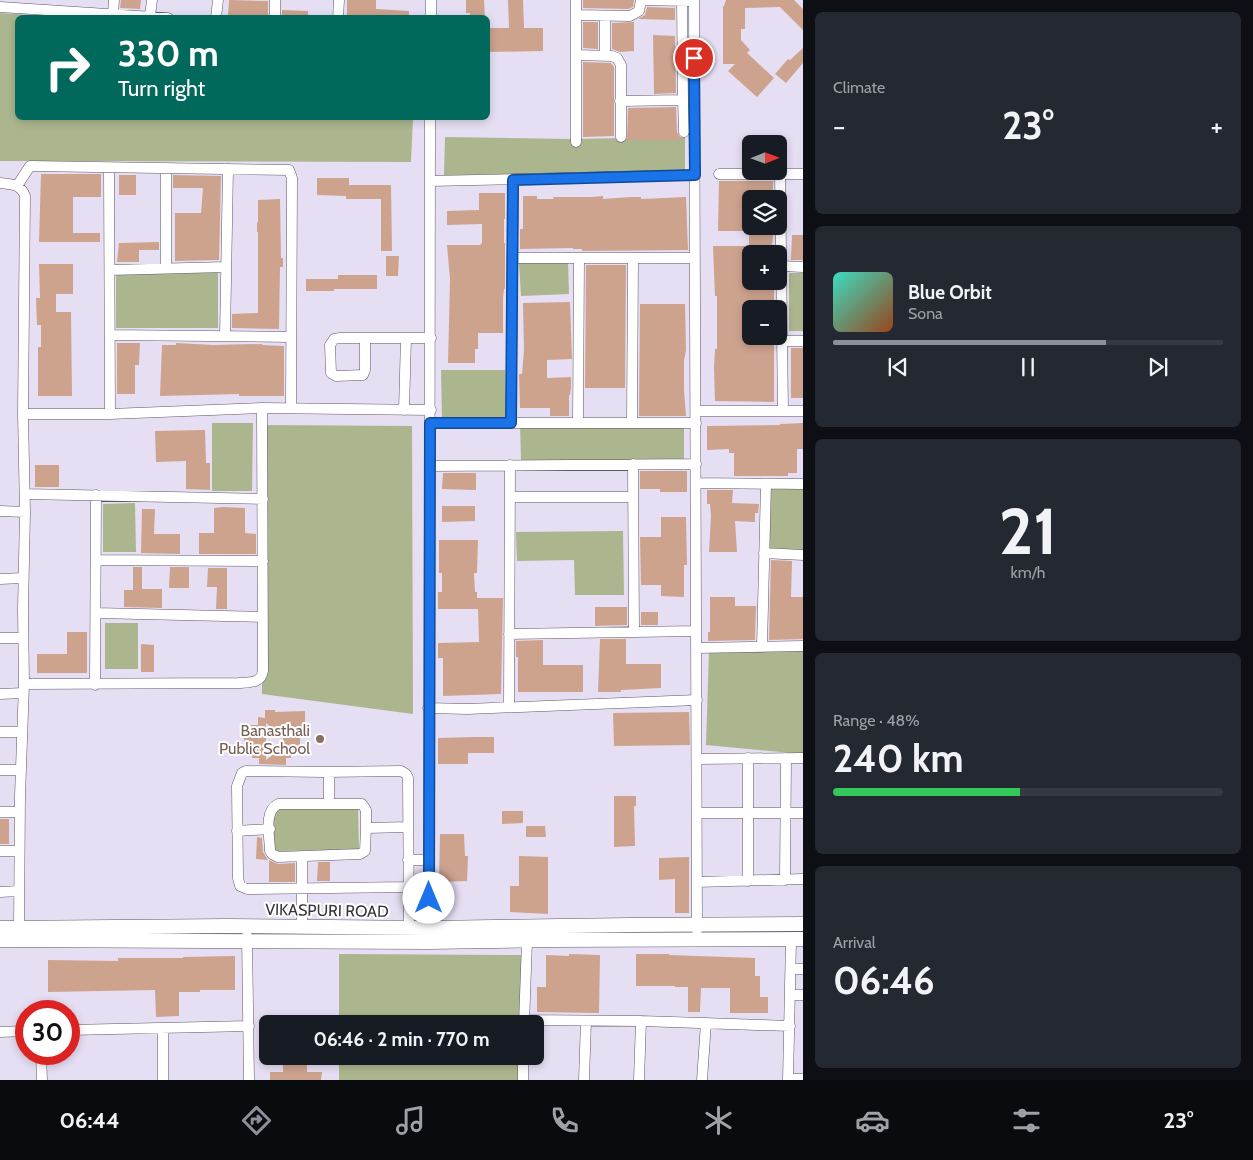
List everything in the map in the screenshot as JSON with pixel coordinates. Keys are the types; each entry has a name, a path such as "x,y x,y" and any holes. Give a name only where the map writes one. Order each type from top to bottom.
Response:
{"street":[{"path":"114,0 114,14"},
{"path":"150,15 152,0"},
{"path":"216,15 218,0"},
{"path":"275,0 275,15"},
{"path":"338,15 339,0"},
{"path":"431,0 431,15"},
{"path":"576,0 576,142"},
{"path":"576,15 630,16 639,11 641,0 694,1 698,941"},
{"path":"682,1 684,132"},
{"path":"0,7 31,5 132,15"},
{"path":"605,16 605,56"},
{"path":"576,55 612,56 617,58 620,65 621,137"},
{"path":"620,101 683,100"},
{"path":"429,935 430,120"},
{"path":"17,186 30,166 289,170 292,174 291,408"},
{"path":"110,168 110,414"},
{"path":"166,168 166,268"},
{"path":"225,336 228,169"},
{"path":"719,174 742,174"},
{"path":"788,174 803,174"},
{"path":"430,181 695,175"},
{"path":"511,423 513,180"},
{"path":"780,180 781,245"},
{"path":"0,183 21,188 25,196 23,414 25,512 19,928"},
{"path":"512,258 695,258"},
{"path":"578,423 579,258"},
{"path":"632,423 633,258"},
{"path":"787,266 803,266"},
{"path":"110,270 226,267"},
{"path":"110,335 291,337"},
{"path":"365,338 365,370 362,375 336,376 331,373 330,345 334,339 365,338 431,338"},
{"path":"404,410 406,338"},
{"path":"787,341 803,341"},
{"path":"782,345 783,411"},
{"path":"23,414 110,414 262,408 431,410"},
{"path":"0,694 23,689 95,685 219,684 257,681 261,678 263,671 262,408"},
{"path":"696,411 803,411"},
{"path":"430,423 696,423"},
{"path":"633,464 634,632"},
{"path":"430,466 696,464"},
{"path":"509,707 510,465"},
{"path":"696,484 803,484"},
{"path":"762,647 766,484"},
{"path":"25,494 263,499"},
{"path":"95,685 96,495"},
{"path":"510,497 633,498"},
{"path":"0,511 25,512"},
{"path":"764,553 803,555"},
{"path":"96,560 263,561"},
{"path":"0,579 23,578"},
{"path":"96,613 262,617"},
{"path":"509,634 696,631"},
{"path":"0,638 23,638"},
{"path":"696,648 803,646"},
{"path":"428,708 468,709 696,700"},
{"path":"0,732 22,732"},
{"path":"697,758 803,758"},
{"path":"748,758 748,880"},
{"path":"785,880 786,758"},
{"path":"0,770 20,770"},
{"path":"408,887 247,889 240,886 238,878 237,786 242,773 246,771 401,771 406,774 408,778 408,827 408,860 408,887 408,928"},
{"path":"329,772 329,804"},
{"path":"278,804 362,804 366,810 366,828 365,851 362,854 278,857 270,851 269,817 271,809 278,804"},
{"path":"0,812 20,812"},
{"path":"697,813 803,813"},
{"path":"366,828 408,827"},
{"path":"237,830 270,828"},
{"path":"0,851 19,850"},
{"path":"302,856 302,927"},
{"path":"408,860 429,860"},
{"path":"697,882 803,879"},
{"path":"0,892 19,891"},
{"name":"VIKASPURI ROAD","path":"0,940 247,941 697,924 803,924"},
{"path":"247,926 250,1080"},
{"name":"VIKASPURI ROAD","path":"0,928 247,926 408,928 429,935 527,941 797,940"},
{"path":"797,940 791,969 788,1080 803,1079"},
{"path":"524,1015 527,941"},
{"path":"791,969 803,968"},
{"path":"791,995 803,995"},
{"path":"584,1080 586,1021"},
{"path":"544,1022 641,1021 790,1026"},
{"path":"639,1080 641,1021"},
{"path":"702,1080 706,1023"},
{"path":"80,1030 248,1026"},
{"path":"163,1028 163,1080"},
{"path":"0,1032 15,1031"},
{"path":"42,1065 42,1080"},
{"path":"523,1065 523,1080"}],"green space":[{"path":"0,13 30,15 15,15 15,120 413,120 411,162 0,161"},
{"path":"445,137 572,139 685,137 685,173 444,175"},
{"path":"568,261 569,294 521,296 519,263"},
{"path":"116,271 218,271 218,328 116,328"},
{"path":"789,273 803,273 803,331 789,331"},
{"path":"441,370 505,370 505,418 442,419"},
{"path":"684,422 684,460 521,462 520,424"},
{"path":"212,423 253,423 252,491 212,491"},
{"path":"263,425 412,426 413,714 262,694"},
{"path":"766,489 803,489 803,550 765,549"},
{"path":"135,503 136,552 103,552 103,504"},
{"path":"623,531 624,595 575,595 574,560 517,561 516,532"},
{"path":"105,623 138,623 138,669 105,669"},
{"path":"709,650 803,651 803,754 706,745"},
{"path":"358,805 359,850 274,851 273,806"},
{"path":"339,954 521,955 522,1015 339,1015"},
{"path":"339,1065 522,1065 522,1080 339,1080"}],"building":[{"path":"121,0 141,0 140,9 120,8"},
{"path":"229,0 268,1 268,15 228,15"},
{"path":"347,0 376,0 376,9 409,11 409,15 347,15"},
{"path":"466,0 484,0 485,15 470,15 470,13 466,13"},
{"path":"508,0 523,0 524,28 543,28 543,51 490,52 490,28 509,28"},
{"path":"583,0 634,1 633,7 628,9 583,8"},
{"path":"726,0 794,0 803,9 803,30 780,7 745,8 745,29 741,29 741,40 750,50 747,53 774,78 757,97 728,71 735,64 723,64 723,6"},
{"path":"647,7 675,8 675,20 638,19 645,15"},
{"path":"282,10 308,11 308,15 282,15"},
{"path":"583,22 598,22 598,49 583,48"},
{"path":"634,22 634,51 620,52 612,49 612,23"},
{"path":"653,35 675,36 676,93 654,94"},
{"path":"803,48 803,63 786,83 775,74 788,59 790,60"},
{"path":"583,62 611,63 614,67 614,136 583,137"},
{"path":"676,107 677,132 682,140 627,140 628,108"},
{"path":"41,174 101,174 101,197 73,197 73,233 100,233 100,242 39,242"},
{"path":"119,175 136,175 136,195 119,195"},
{"path":"173,175 221,176 219,260 175,261 175,213 201,213 203,188 173,188"},
{"path":"317,178 349,178 349,185 391,185 392,251 381,251 381,199 346,199 346,196 317,195"},
{"path":"719,181 773,181 773,190 742,190 742,231 718,231"},
{"path":"479,193 505,193 503,333 478,333 478,349 475,349 475,363 448,363 450,279 447,245 480,245 482,243 482,224 447,225 447,211 479,210"},
{"path":"523,196 537,196 537,199 603,196 603,199 686,197 688,250 582,251 582,249 573,248 520,249 520,229 523,229"},
{"path":"280,199 281,258 283,258 283,267 280,267 279,329 232,328 232,314 258,313 258,200"},
{"path":"749,235 773,235 772,245 749,245"},
{"path":"792,235 803,235 803,260 791,260"},
{"path":"159,242 159,250 139,250 139,262 117,262 119,243"},
{"path":"713,246 742,246 742,290 774,290 774,300 742,300 742,345 774,345 774,402 715,401 714,368 715,349 717,349 717,296 715,296"},
{"path":"386,256 399,256 398,276 386,276"},
{"path":"39,264 73,264 73,294 56,294 56,312 71,312 72,396 38,396 38,347 41,347 41,325 37,325 36,298 40,298"},
{"path":"586,265 626,265 625,388 585,388"},
{"path":"338,275 377,275 377,289 306,291 306,279 338,279"},
{"path":"570,302 572,359 547,360 547,378 571,377 569,416 550,416 550,408 520,408 519,374 522,374 524,350 523,303"},
{"path":"640,304 685,304 686,350 684,390 686,416 639,416"},
{"path":"117,343 140,343 139,365 135,365 135,394 117,394"},
{"path":"176,343 284,346 284,396 239,396 239,394 160,396 162,345 176,345"},
{"path":"791,348 803,348 803,398 791,398"},
{"path":"803,423 803,449 797,449 797,473 788,473 788,476 734,476 734,453 729,453 729,449 707,450 707,426"},
{"path":"205,430 206,463 210,463 210,490 186,489 186,461 156,462 155,431"},
{"path":"35,465 59,465 59,487 35,487"},
{"path":"640,471 687,471 687,492 660,492 660,489 640,489"},
{"path":"443,473 476,473 476,490 442,489"},
{"path":"707,490 733,490 732,503 759,504 758,513 755,513 755,522 735,521 737,552 709,552 711,516 710,504 707,504"},
{"path":"442,506 475,506 475,521 442,522"},
{"path":"214,508 245,508 245,533 256,534 256,554 199,554 199,533 214,533"},
{"path":"142,509 155,509 154,534 180,534 180,554 141,553"},
{"path":"661,517 686,517 687,565 684,565 684,597 661,596 661,585 641,585 640,537 661,537"},
{"path":"439,540 478,540 477,573 474,573 477,598 503,598 501,694 443,696 443,658 438,658 438,643 479,642 478,609 438,609 438,592 442,592 442,573 439,573"},
{"path":"771,560 792,561 791,597 803,597 803,639 769,640"},
{"path":"133,567 142,567 142,589 162,589 162,608 124,607 124,590 133,590"},
{"path":"170,567 189,567 189,588 169,588"},
{"path":"208,568 227,568 227,609 216,609 217,587 207,587"},
{"path":"710,597 735,597 735,606 756,606 755,640 708,641 708,632 710,632"},
{"path":"595,607 627,607 627,625 595,626"},
{"path":"641,612 658,612 658,625 641,625"},
{"path":"67,632 87,632 87,673 37,673 37,654 67,654"},
{"path":"600,639 626,639 626,664 661,664 661,688 598,692"},
{"path":"543,640 543,665 583,665 583,692 518,692 516,641"},
{"path":"141,644 154,645 154,672 141,672"},
{"path":"265,710 275,710 275,712 305,711 305,734 300,734 300,750 291,750 291,758 286,758 286,765 259,764 259,758 252,758 252,751 244,750 244,734 251,732 251,725 258,725 258,717 265,718","holes":["266,723 283,737 283,744 278,751 266,760"]},
{"path":"689,712 690,745 614,746 613,713"},
{"path":"494,737 494,753 468,753 468,764 438,764 438,738"},
{"path":"614,796 636,796 636,806 634,806 635,846 614,847"},
{"path":"502,811 523,811 523,823 502,824"},
{"path":"0,819 9,819 9,844 0,844"},
{"path":"526,826 545,826 546,837 526,837"},
{"path":"440,834 464,834 465,856 468,856 467,881 439,882"},
{"path":"257,837 262,838 263,852 268,860 256,859"},
{"path":"519,856 548,857 548,914 510,912 510,886 519,886"},
{"path":"689,857 689,913 675,913 675,879 659,880 659,858"},
{"path":"269,860 278,864 295,863 295,882 269,882"},
{"path":"318,862 330,862 330,881 317,881"},
{"path":"569,954 600,955 599,1013 537,1012 537,987 546,987 546,955 569,956"},
{"path":"636,954 755,958 755,976 760,976 760,997 768,997 768,1013 730,1013 730,988 701,988 700,1012 688,1012 688,987 636,986"},
{"path":"235,956 235,990 179,992 179,1016 156,1017 155,990 48,992 48,960 118,961 118,958"},
{"path":"283,1065 307,1065 307,1072 322,1072 321,1080 270,1080 270,1072 283,1072"}],"place":[{"name":"Banasthali Public School","path":"320,739"}],"route":[{"path":"429,898 430,423 511,423 513,180 695,175 694,58"}]}
